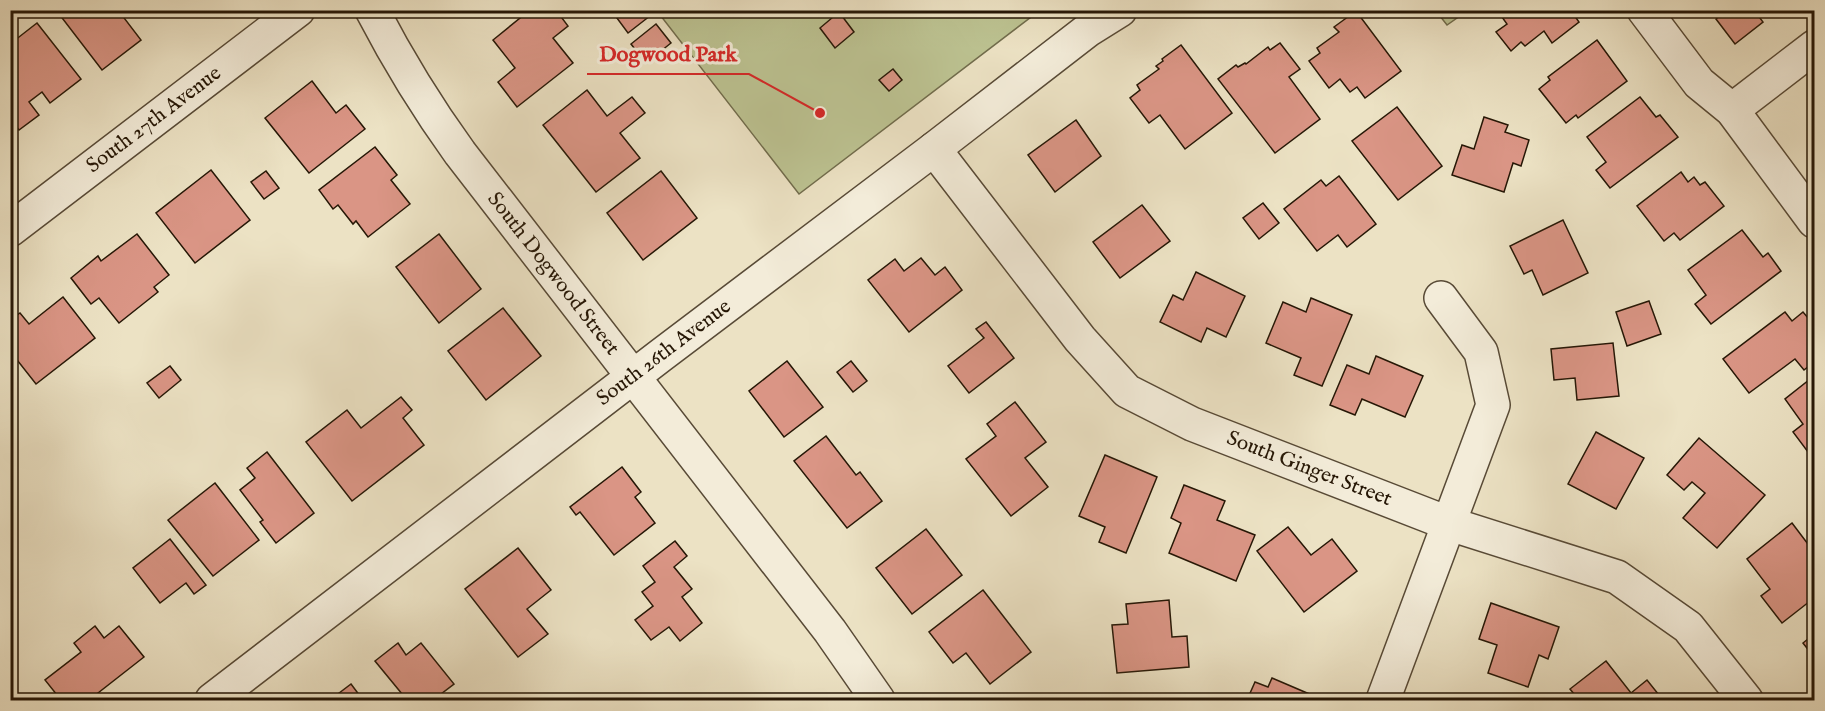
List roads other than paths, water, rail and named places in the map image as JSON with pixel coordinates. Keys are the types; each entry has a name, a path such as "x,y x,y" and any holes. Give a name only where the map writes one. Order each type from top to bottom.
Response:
{"street":[{"name":"South 27th Avenue","path":"10,230 297,10"},
{"name":"South Dogwood Street","path":"372,10 399,62 460,153 830,631 878,700"},
{"name":"South 26th Avenue","path":"212,700 1088,30 1120,10"},
{"path":"1644,10 1699,83 1732,110 1815,221"},
{"path":"1732,110 1815,47"},
{"name":"South Ginger Street","path":"934,149 1080,339 1127,391 1192,424 1450,524 1617,577 1688,627 1746,700"},
{"path":"1383,700 1493,405 1481,352 1441,298"}],"place":[{"name":"Dogwood Park","path":"820,113"}]}
